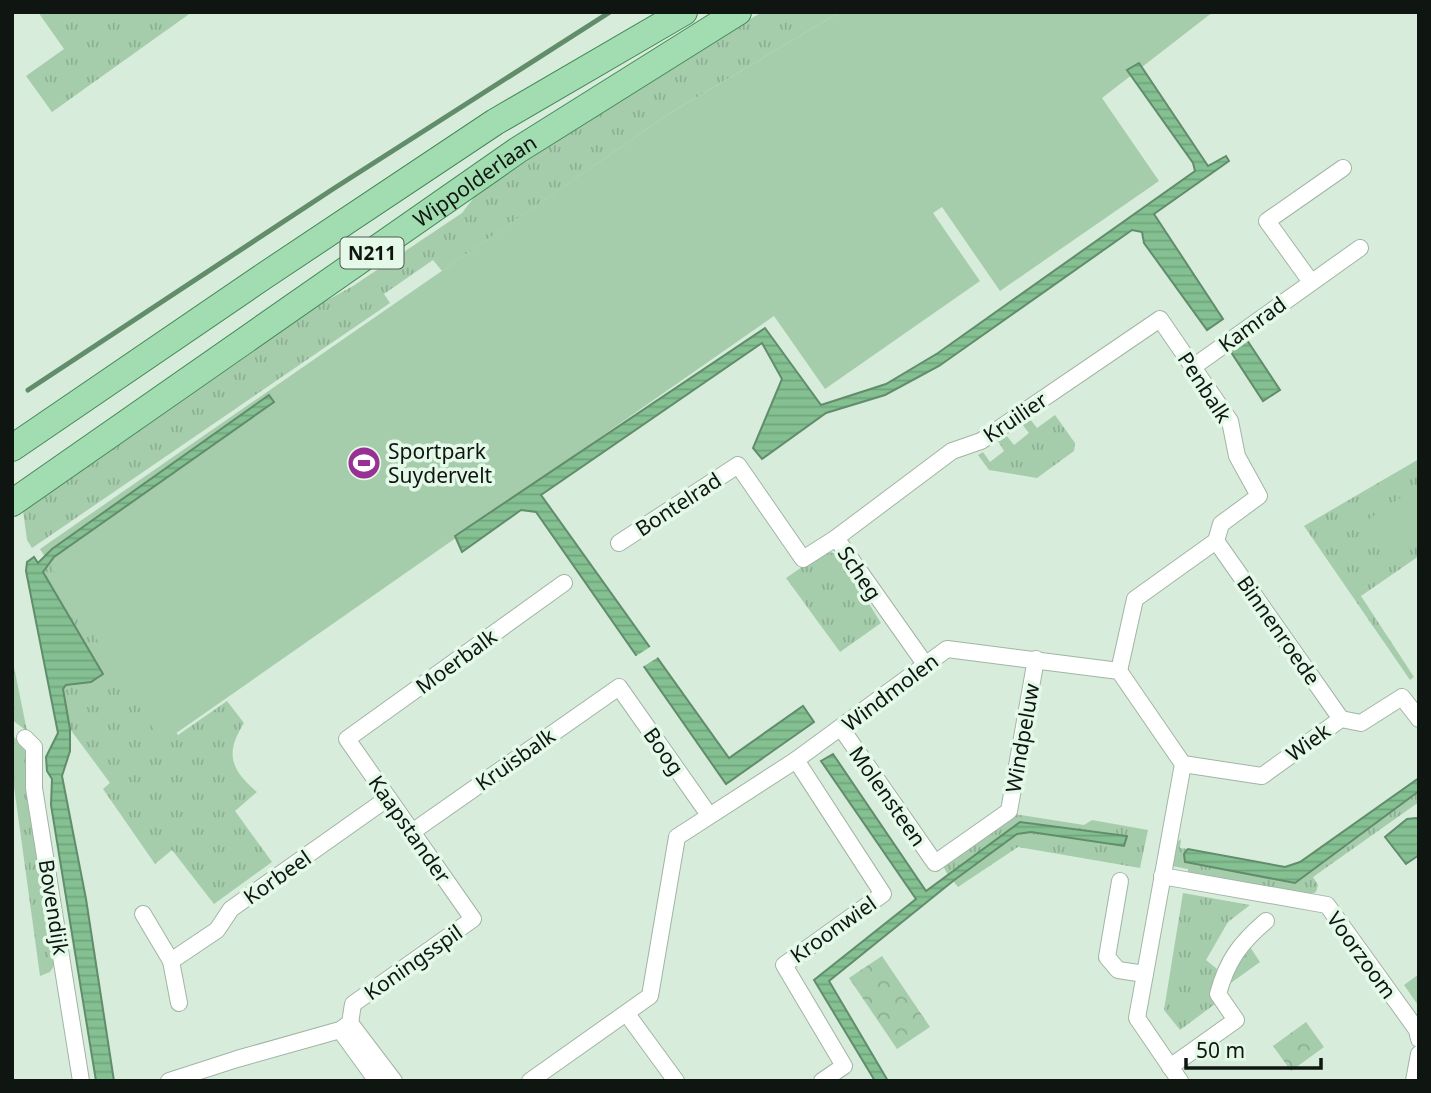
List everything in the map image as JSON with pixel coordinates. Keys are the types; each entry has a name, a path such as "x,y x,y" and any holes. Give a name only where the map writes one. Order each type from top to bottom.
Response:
{"main road":[{"name":"Wippolderlaan","path":"12,448 495,122 684,12"},
{"name":"Wippolderlaan","path":"12,503 518,150 738,12"}],"street":[{"path":"1311,282 1267,221 1343,168"},
{"name":"Kamrad","path":"1193,367 1360,248"},
{"name":"Penbalk","path":"1160,319 1230,421 1237,456 1259,496 1221,524 1216,541"},
{"name":"Kruilier","path":"836,538 952,451 981,441 1160,319"},
{"name":"Scheg","path":"738,465 803,559 836,538 925,664"},
{"name":"Bontelrad","path":"619,543 738,465"},
{"path":"1216,541 1135,599 1119,670 1183,764 1137,1018 1175,1074 1236,1020 1218,994 1225,968 1247,937 1266,921"},
{"name":"Binnenroede","path":"1216,541 1341,719"},
{"name":"Moerbalk","path":"347,739 565,583"},
{"name":"Windmolen","path":"530,1081 650,996 677,837 796,760 947,649 1119,670"},
{"name":"Windpeluw","path":"936,863 1009,811 1036,660"},
{"name":"Boog","path":"619,687 709,815"},
{"name":"Kruisbalk","path":"412,832 619,687"},
{"name":"Wiek","path":"1183,764 1262,776 1341,719 1361,723 1402,697 1419,719"},
{"name":"Molensteen","path":"841,728 936,863"},
{"name":"Bovendijk","path":"25,738 34,747 34,788 81,1081"},
{"name":"Kaapstander","path":"347,739 473,919"},
{"name":"Kroonwiel","path":"796,760 883,894 784,965 844,1066 822,1081"},
{"name":"Korbeel","path":"171,961 216,930 230,909 388,798"},
{"name":"Voorzoom","path":"1162,876 1327,905 1417,1030 1419,1039"},
{"path":"1120,881 1107,957 1118,970 1144,974"},
{"path":"142,914 171,961 178,1003"},
{"name":"Koningsspil","path":"345,1027 353,1004 473,919"},
{"path":"627,1014 676,1081"},
{"path":"169,1081 345,1027"},
{"path":"345,1027 377,1081"},
{"path":"345,1027 394,1081"},
{"path":"1414,1081 1419,1054"}],"green space":[{"path":"38,12 192,12 52,112 26,76 64,49"},
{"path":"762,12 840,12 670,113 442,271 433,260 384,294 390,303 32,548 27,540 23,511 315,307 353,286 462,213 475,196 632,90"},
{"name":"Sportpark Suydervelt","path":"840,12 1213,12 1102,98 1159,181 1000,291 942,207 933,213 980,281 825,389 774,316 162,743 40,549 670,113"},
{"path":"1055,415 1075,443 1074,451 1037,478 989,470 978,455 983,452 990,462 1004,451 998,441 1006,435 1014,445 1029,433 1022,424 1030,419 1037,428"},
{"path":"1419,459 1419,556 1361,596 1414,677 1410,680 1304,526"},
{"path":"1419,485 1419,541 1388,562 1362,524"},
{"path":"825,551 838,554 881,623 840,652 786,578"},
{"path":"54,557 178,735 227,701 244,723 234,743 233,760 241,776 257,792 235,811 272,862 214,904 172,850 155,864 103,789 110,783 70,729 63,689 65,685 91,682 43,572"},
{"path":"12,657 27,731 12,720"},
{"path":"12,735 28,750 55,964 50,972 40,976 12,772"},
{"path":"1419,791 1419,802 1313,877 1318,885 1316,892 1309,895 1188,874 1188,869 1172,866 1177,842 1181,839 1180,848 1188,849 1184,854 1295,882"},
{"path":"1014,814 1084,825 1092,820 1148,830 1140,868 1018,847 958,887 953,881 1017,834 1031,832 1127,837 1020,822 948,875 943,866"},
{"path":"1183,893 1250,905 1228,922 1206,960 1217,969 1211,998 1215,1004 1180,1030 1164,1010"},
{"path":"1248,944 1260,962 1228,985 1232,971"},
{"path":"882,956 930,1027 897,1049 849,978"},
{"path":"1419,974 1419,1005 1418,1005 1404,985"},
{"path":"1306,1022 1324,1047 1291,1071 1273,1046"}],"shaded area":[{"path":"1139,63 1208,166 1226,156 1229,161 1154,214 1223,319 1207,330 1144,243 1142,232 1132,230 939,366 885,395 826,413 762,459 753,448 782,379 762,343 541,495 729,758 803,706 814,722 726,784 536,512 521,510 462,552 455,536 765,328 821,405 886,384 938,353 1195,171 1193,163 1127,70"},
{"path":"1243,334 1280,390 1263,401 1227,346"},
{"path":"269,395 274,402 54,557 43,572 103,674 91,682 66,685 63,689 70,729 70,751 62,776 86,899 114,1081 96,1081 51,805 52,779 47,771 46,757 58,733 26,571 27,562 34,557 38,563 52,549"},
{"path":"833,754 926,891 1020,822 1127,836 1124,846 1031,832 1017,834 953,881 829,981 888,1081 875,1081 814,980 916,899 821,761"},
{"path":"1419,778 1419,791 1295,883 1185,862 1184,854 1188,849 1285,867 1300,862"},
{"path":"1407,819 1419,819 1419,855 1406,864 1385,837"}],"pier":[{"path":"653,645 660,656 641,668 633,658"}],"waterway":[{"path":"28,390 333,189 610,12"}],"place":[{"name":"Sportpark Suydervelt","path":"364,463"}]}
